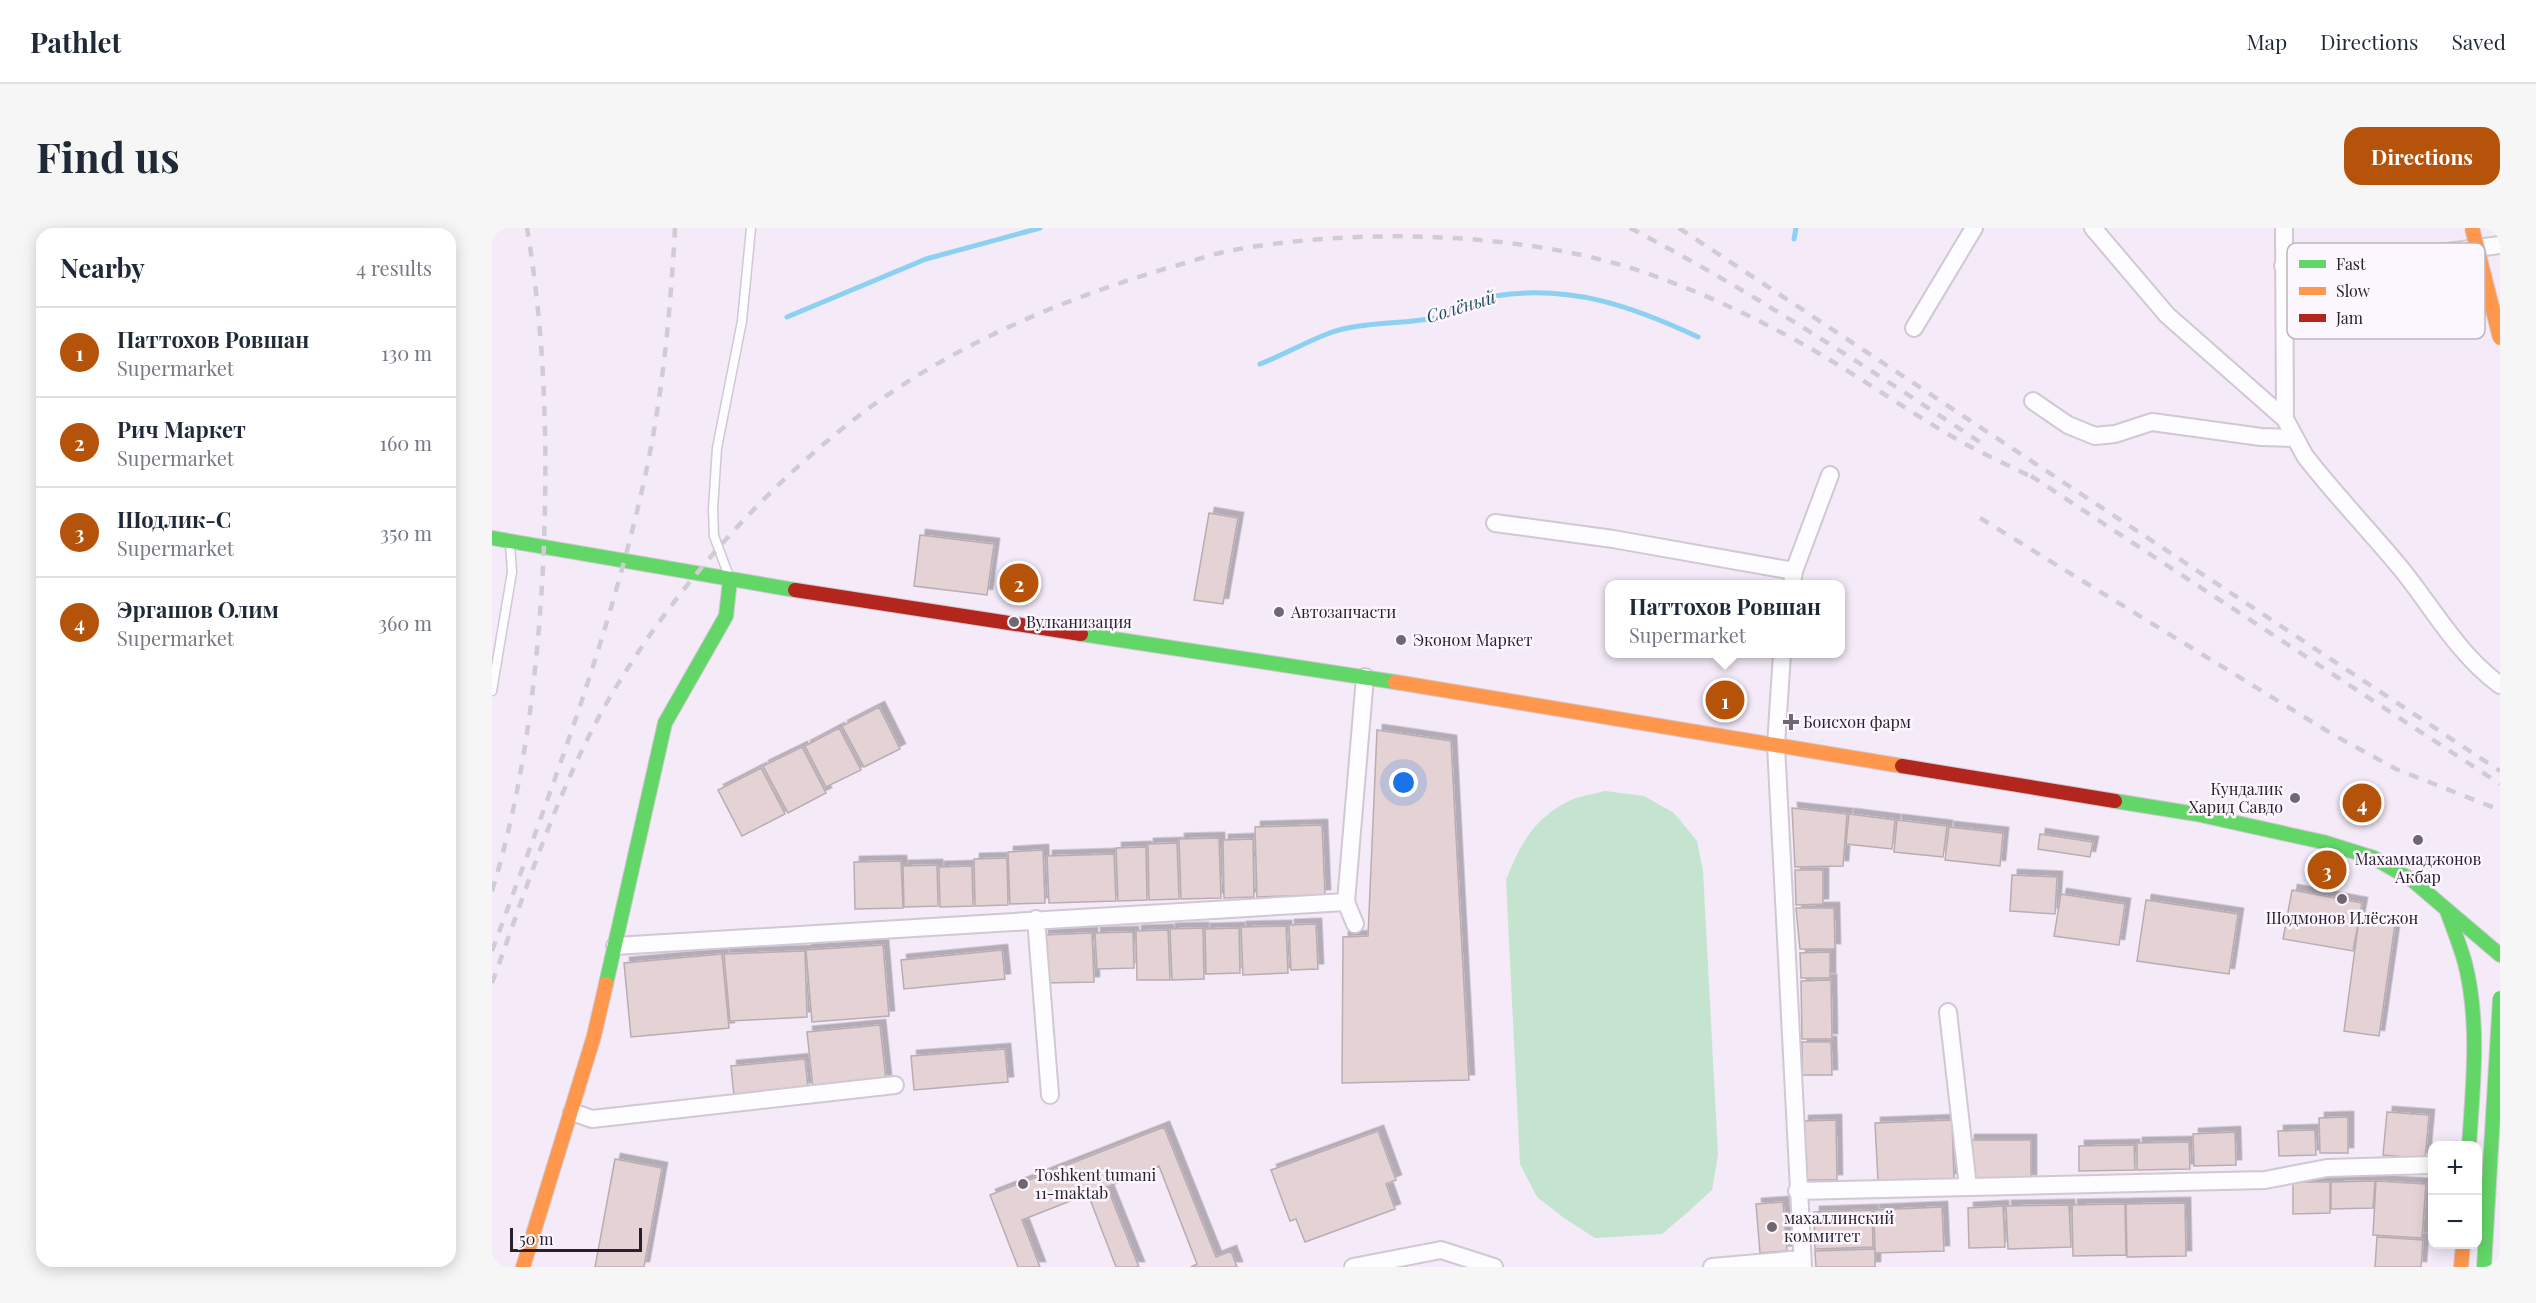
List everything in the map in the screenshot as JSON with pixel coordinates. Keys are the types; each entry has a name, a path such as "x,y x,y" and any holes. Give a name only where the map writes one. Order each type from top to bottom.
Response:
{"main road":[{"path":"2472,228 2476,243"},
{"path":"2487,228 2497,251"},
{"path":"2485,279 2500,338"},
{"path":"492,538 730,580 1365,677 2196,814 2323,842 2374,858 2412,880 2500,955"},
{"path":"523,1267 594,1036 665,723 726,616 730,580"},
{"path":"2447,911 2465,965 2474,1031 2469,1141"},
{"path":"2484,1267 2500,998"},
{"path":"2482,1218 2500,1213"},
{"path":"2462,1267 2463,1249"}],"street":[{"path":"1914,328 1974,228"},
{"path":"2093,228 2167,315 2285,419 2305,456 2403,572 2465,653 2484,673 2500,685"},
{"path":"2284,228 2285,419"},
{"path":"2283,266 2287,266"},
{"path":"2033,401 2068,425 2095,436 2115,434 2152,422 2261,437 2294,438"},
{"path":"1495,523 1613,538 1793,578 1830,475"},
{"path":"1712,1267 1802,1263 1776,746 1782,658"},
{"path":"1354,924 1346,902 1365,677"},
{"path":"615,946 1346,902"},
{"path":"1036,919 1050,1095"},
{"path":"1948,1012 1968,1187"},
{"path":"572,1112 592,1119 895,1085"},
{"path":"1797,1191 2265,1180 2327,1168 2428,1165"},
{"path":"1353,1267 1441,1250 1494,1267"}],"lane":[{"path":"730,580 714,536 713,509 717,448 742,321 751,228"},
{"path":"492,692 512,572 510,542"}],"green space":[{"path":"1605,791 1644,796 1674,813 1697,841 1703,871 1718,1155 1712,1190 1662,1234 1595,1238 1537,1197 1520,1164 1506,880 1522,845 1546,816 1573,799"}],"building":[{"path":"1209,513 1238,518 1223,604 1194,600"},
{"path":"920,535 994,544 987,595 914,586"},
{"path":"879,707 900,749 864,767 842,726"},
{"path":"839,728 861,770 826,787 805,746"},
{"path":"1377,730 1451,741 1469,1080 1342,1083 1343,937 1368,936"},
{"path":"802,747 826,793 788,813 763,766"},
{"path":"761,768 785,814 742,836 718,790"},
{"path":"1792,808 1847,814 1843,866 1795,867"},
{"path":"1849,814 1895,820 1892,849 1846,844"},
{"path":"1897,820 1947,826 1943,857 1894,852"},
{"path":"1322,825 1325,895 1257,897 1255,827"},
{"path":"1949,827 2003,833 2000,866 1945,860"},
{"path":"2040,834 2093,842 2090,857 2038,849"},
{"path":"1219,838 1221,898 1181,899 1179,839"},
{"path":"1253,839 1254,897 1224,898 1223,840"},
{"path":"1177,843 1179,899 1149,900 1148,844"},
{"path":"1146,847 1147,900 1118,901 1116,848"},
{"path":"1043,850 1045,903 1010,904 1008,852"},
{"path":"1114,854 1116,901 1049,903 1047,856"},
{"path":"1007,858 1008,905 975,906 974,859"},
{"path":"901,861 903,908 855,909 854,862"},
{"path":"937,865 938,906 904,907 903,866"},
{"path":"972,866 973,906 940,907 939,867"},
{"path":"1795,870 1823,870 1823,904 1796,905"},
{"path":"2012,875 2057,877 2055,914 2010,911"},
{"path":"2292,890 2362,903 2353,951 2283,939"},
{"path":"2061,894 2125,904 2119,945 2054,936"},
{"path":"2146,900 2238,914 2229,974 2137,961"},
{"path":"1796,908 1834,908 1835,949 1800,949"},
{"path":"2359,919 2395,924 2379,1036 2344,1031"},
{"path":"1316,924 1318,969 1291,970 1289,925"},
{"path":"1286,926 1288,973 1243,975 1241,927"},
{"path":"1203,928 1204,979 1172,980 1170,929"},
{"path":"1239,928 1240,973 1206,974 1205,929"},
{"path":"1168,930 1170,980 1137,980 1136,931"},
{"path":"1133,932 1134,968 1097,969 1095,933"},
{"path":"1092,933 1094,982 1044,983 1043,935"},
{"path":"883,945 889,1016 812,1022 806,950"},
{"path":"1002,950 1005,979 904,989 901,960"},
{"path":"805,951 807,1017 730,1021 724,954"},
{"path":"1830,952 1830,978 1801,978 1800,953"},
{"path":"722,954 729,1028 631,1037 624,963"},
{"path":"1831,980 1832,1039 1802,1039 1801,981"},
{"path":"880,1025 886,1080 813,1088 807,1032"},
{"path":"1802,1042 1831,1042 1832,1075 1802,1075"},
{"path":"1005,1049 1008,1082 914,1090 911,1056"},
{"path":"805,1059 808,1088 734,1096 731,1066"},
{"path":"2387,1112 2429,1115 2425,1159 2383,1155"},
{"path":"2348,1117 2348,1153 2320,1153 2319,1118"},
{"path":"1836,1120 1837,1180 1805,1180 1803,1121"},
{"path":"1952,1120 1954,1179 1878,1181 1875,1123"},
{"path":"1164,1127 1216,1257 1231,1251 1237,1267 1191,1267 1197,1264 1159,1166 1107,1187 1139,1267 1116,1267 1088,1194 1022,1220 1040,1267 1018,1267 990,1195"},
{"path":"2315,1130 2316,1155 2279,1156 2278,1131"},
{"path":"1378,1131 1396,1180 1386,1184 1395,1209 1305,1242 1296,1219 1290,1221 1271,1170"},
{"path":"2235,1132 2236,1165 2194,1166 2193,1134"},
{"path":"1969,1140 2031,1140 2031,1180 1969,1179"},
{"path":"2189,1142 2190,1169 2137,1170 2137,1143"},
{"path":"2134,1145 2135,1170 2079,1171 2079,1146"},
{"path":"615,1159 662,1168 644,1267 595,1267"},
{"path":"2375,1181 2373,1208 2331,1209 2331,1182"},
{"path":"2376,1181 2426,1184 2422,1238 2373,1235"},
{"path":"2293,1182 2330,1182 2330,1213 2293,1214"},
{"name":"махаллинский коммитет","path":"1783,1202 1787,1251 1760,1253 1756,1204"},
{"path":"2185,1203 2186,1256 2127,1257 2126,1204"},
{"path":"2125,1204 2126,1255 2073,1256 2072,1205"},
{"path":"2069,1205 2071,1247 2008,1249 2006,1206"},
{"path":"2003,1206 2005,1247 1969,1248 1968,1208"},
{"path":"1942,1207 1944,1251 1875,1253 1874,1210"},
{"path":"1872,1210 1873,1247 1815,1249 1814,1212"},
{"path":"2377,1237 2423,1240 2421,1267 2375,1267"},
{"path":"1875,1249 1875,1267 1816,1267 1815,1251"}],"waterway":[{"path":"787,317 926,259 1040,228"},
{"name":"Солёный","path":"1794,239 1796,228"},
{"name":"Солёный","path":"1260,364 1340,330 1435,318 1488,298 1522,293 1549,293 1600,300 1649,316 1698,337"}],"railway":[{"path":"492,891 521,772 533,690 543,568 545,440 542,355 527,228"},
{"path":"492,951 553,785 591,673 625,560 647,469 659,401 675,228"},
{"path":"1630,228 1767,305 1986,446"},
{"path":"1679,228 2500,771"},
{"path":"492,983 560,798 594,727 638,652 695,575 727,538 795,469 869,408 903,385 939,363 1014,325 1052,308 1131,279 1228,251 1276,244 1377,236 1481,240 1581,255 1651,275 1743,313 1808,347 1967,445 2038,480"},
{"path":"2031,476 2500,784"},
{"path":"1980,518 2332,734 2396,769 2500,810"}],"traffic: fast":[{"path":"492,538 795,590"},
{"path":"606,984 665,723 726,616 730,580"},
{"path":"1081,634 1395,682"},
{"path":"2115,801 2196,814 2323,842 2374,858 2412,880 2500,955"},
{"path":"2447,911 2465,963 2473,1008 2474,1054 2469,1141"},
{"path":"2484,1267 2500,998"}],"traffic: slow":[{"path":"2472,228 2476,243"},
{"path":"2485,279 2500,338"},
{"path":"1395,682 1902,766"},
{"path":"523,1267 594,1036 606,984"},
{"path":"2461,1267 2463,1249"}],"traffic: jam":[{"path":"795,590 1081,634"},
{"path":"1902,766 2115,801"}],"place":[{"name":"Рич Маркет","path":"1019,583"},
{"name":"Автозапчасти","path":"1279,612"},
{"name":"Вулканизация","path":"1014,622"},
{"name":"Эконом Маркет","path":"1401,640"},
{"name":"Паттохов Ровшан","path":"1725,700"},
{"name":"Боисхон фарм","path":"1791,722"},
{"name":"Кундалик Харид Савдо","path":"2295,798"},
{"name":"Эргашов Олим","path":"2362,803"},
{"name":"Махаммаджонов Акбар","path":"2418,840"},
{"name":"Шодлик-С","path":"2327,870"},
{"name":"Шодмонов Илёсжон","path":"2342,899"},
{"name":"Toshkent tumani 11-maktab","path":"1023,1184"},
{"name":"махаллинский коммитет","path":"1772,1227"}]}
